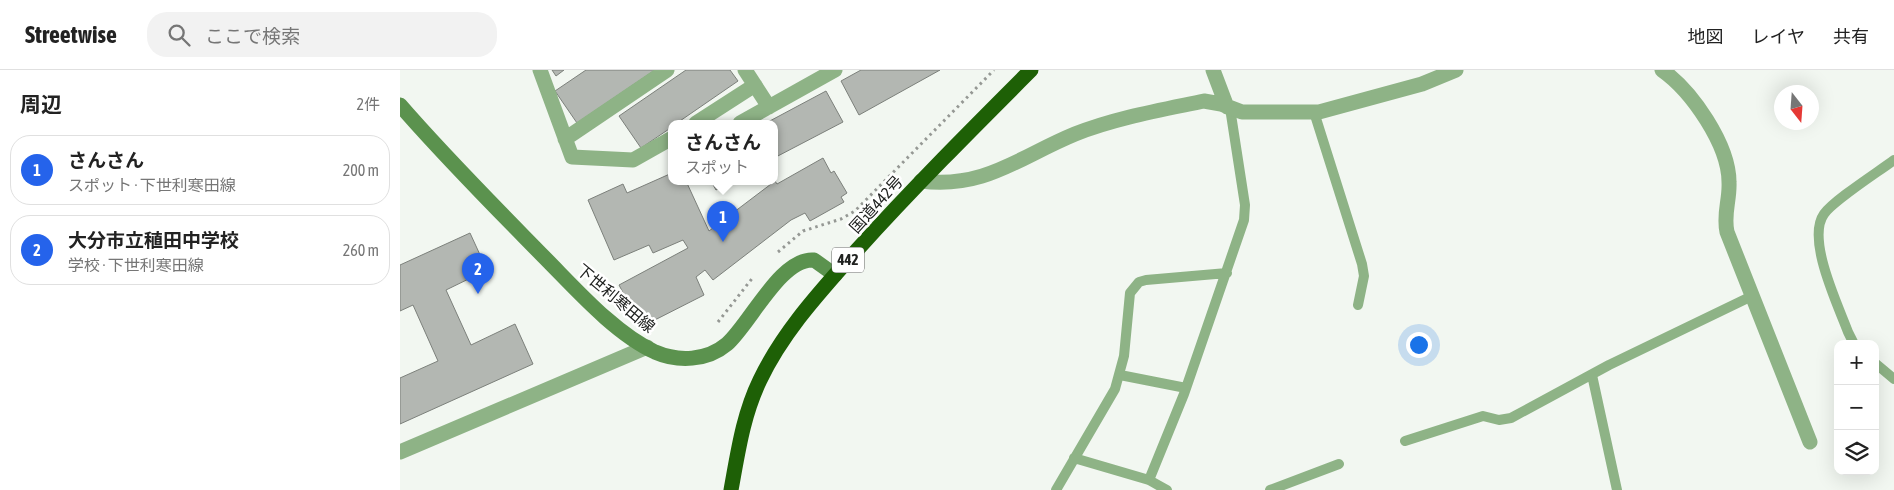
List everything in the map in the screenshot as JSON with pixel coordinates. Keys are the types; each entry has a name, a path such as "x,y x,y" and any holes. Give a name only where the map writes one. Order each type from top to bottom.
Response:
{"highway":[{"name":"国道442号","path":"731,490 741,436 759,382 770,360 801,314 921,181 1031,70"}],"main road":[{"name":"下世利寒田線","path":"400,105 509,222 579,292 625,332 647,347 670,356 686,359 709,354 730,340 780,278 798,262 814,260 835,275"}],"street":[{"path":"540,70 572,157 622,161 640,157 668,140"},
{"path":"565,139 667,70"},
{"path":"745,70 769,107"},
{"path":"745,120 835,70"},
{"path":"1213,70 1229,108"},
{"path":"921,181 951,183 987,176 1074,135 1140,115 1204,101 1242,112 1314,112 1335,109 1422,84 1456,70"},
{"path":"1662,70 1681,86 1716,136 1723,151 1730,181 1725,222 1752,296 1800,411 1810,442"},
{"path":"701,120 755,85"},
{"path":"400,452 647,347"}],"lane":[{"path":"1150,480 1186,388 1241,232 1245,205 1229,108"},
{"path":"1314,112 1362,264 1364,276 1358,305"},
{"path":"1852,340 1818,245 1818,229 1825,212 1894,160"},
{"path":"1056,490 1115,389 1124,356 1130,293 1140,282 1146,280 1227,273"},
{"path":"1405,441 1483,416 1499,420 1511,418 1592,374 1752,296"},
{"path":"1879,366 1894,379"},
{"path":"1592,374 1616,490"},
{"path":"1120,375 1186,388"},
{"path":"1074,458 1150,480 1167,490"},
{"path":"1270,490 1339,464"}],"path":[{"path":"775,254 803,231 841,219 855,211 994,70"},
{"path":"716,324 749,280 758,273"}],"building":[{"path":"552,70 564,70 556,76"},
{"path":"586,70 655,70 577,123 555,91"},
{"path":"686,70 730,70 738,81 681,120 668,120 668,130 641,148 619,116"},
{"path":"861,70 940,70 859,115 841,81"},
{"path":"826,91 843,122 778,156 778,120 772,120"},
{"path":"823,158 831,173 834,171 847,193 841,197 844,202 810,221 805,213 791,220 713,280 705,270 696,277 704,295 641,327 619,285 688,248 683,240 653,253 649,245 614,260 588,200 623,184 627,193 668,175 668,185 688,185 709,231 770,185 778,185"},
{"path":"713,185 725,185 716,190"},
{"path":"470,233 487,270 446,290 471,345 515,324 533,364 400,424 400,378 438,361 413,305 400,311 400,265"}],"place":[{"name":"さんさん","path":"723,242"},
{"name":"大分市立稙田中学校","path":"478,294"}]}
